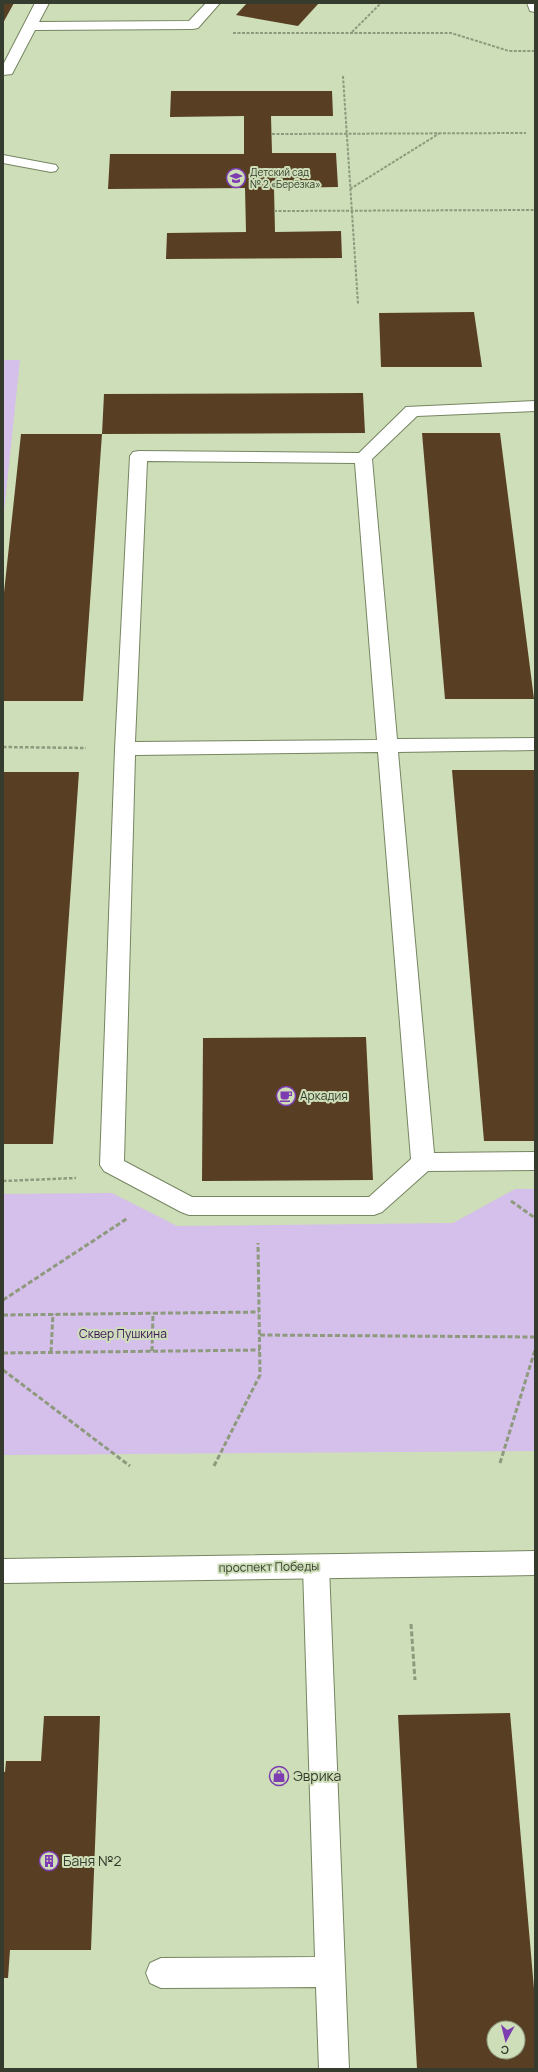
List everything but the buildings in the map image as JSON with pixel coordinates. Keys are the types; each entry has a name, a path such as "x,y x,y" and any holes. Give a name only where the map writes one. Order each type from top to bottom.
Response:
{"main road":[{"path":"3,71 7,71 42,3"},
{"path":"30,26 193,25 213,3"},
{"path":"534,3 535,8"},
{"path":"3,160 51,168"},
{"path":"535,406 412,412 362,458 139,456 125,749 112,1165 189,1206 374,1206 423,1162 535,1161"},
{"path":"362,458 423,1162"},
{"path":"125,749 535,744"},
{"name":"проспект Победы","path":"3,1571 535,1563"},
{"path":"316,1567 334,2069"},
{"path":"160,1974 330,1972"}],"path":[{"path":"352,33 380,3"},
{"path":"193,25 233,33 450,33 509,51 535,51"},
{"path":"343,76 358,304"},
{"path":"350,190 441,133"},
{"path":"272,134 526,133"},
{"path":"274,211 535,210"},
{"path":"3,746 125,749"},
{"path":"3,1181 71,1180 112,1165"},
{"path":"3,1300 165,1193"},
{"path":"214,1466 260,1375 257,1206"},
{"path":"3,1314 259,1312"},
{"path":"152,1351 153,1313"},
{"path":"51,1352 53,1314"},
{"path":"260,1335 535,1337"},
{"path":"3,1353 260,1350"},
{"path":"500,1463 535,1350"},
{"path":"3,1370 130,1466"},
{"path":"411,1624 415,1680"}],"green space":[{"path":"3,360 20,360 3,522"},
{"name":"Сквер Пушкина","path":"515,1189 535,1189 535,1451 3,1455 3,1194 112,1193 177,1226 453,1223"}],"place":[{"name":"Детский сад № 2 «Берёзка»","path":"236,178"},
{"name":"Аркадия","path":"286,1096"},
{"name":"Эврика","path":"279,1776"},
{"name":"Баня №2","path":"49,1861"}]}
